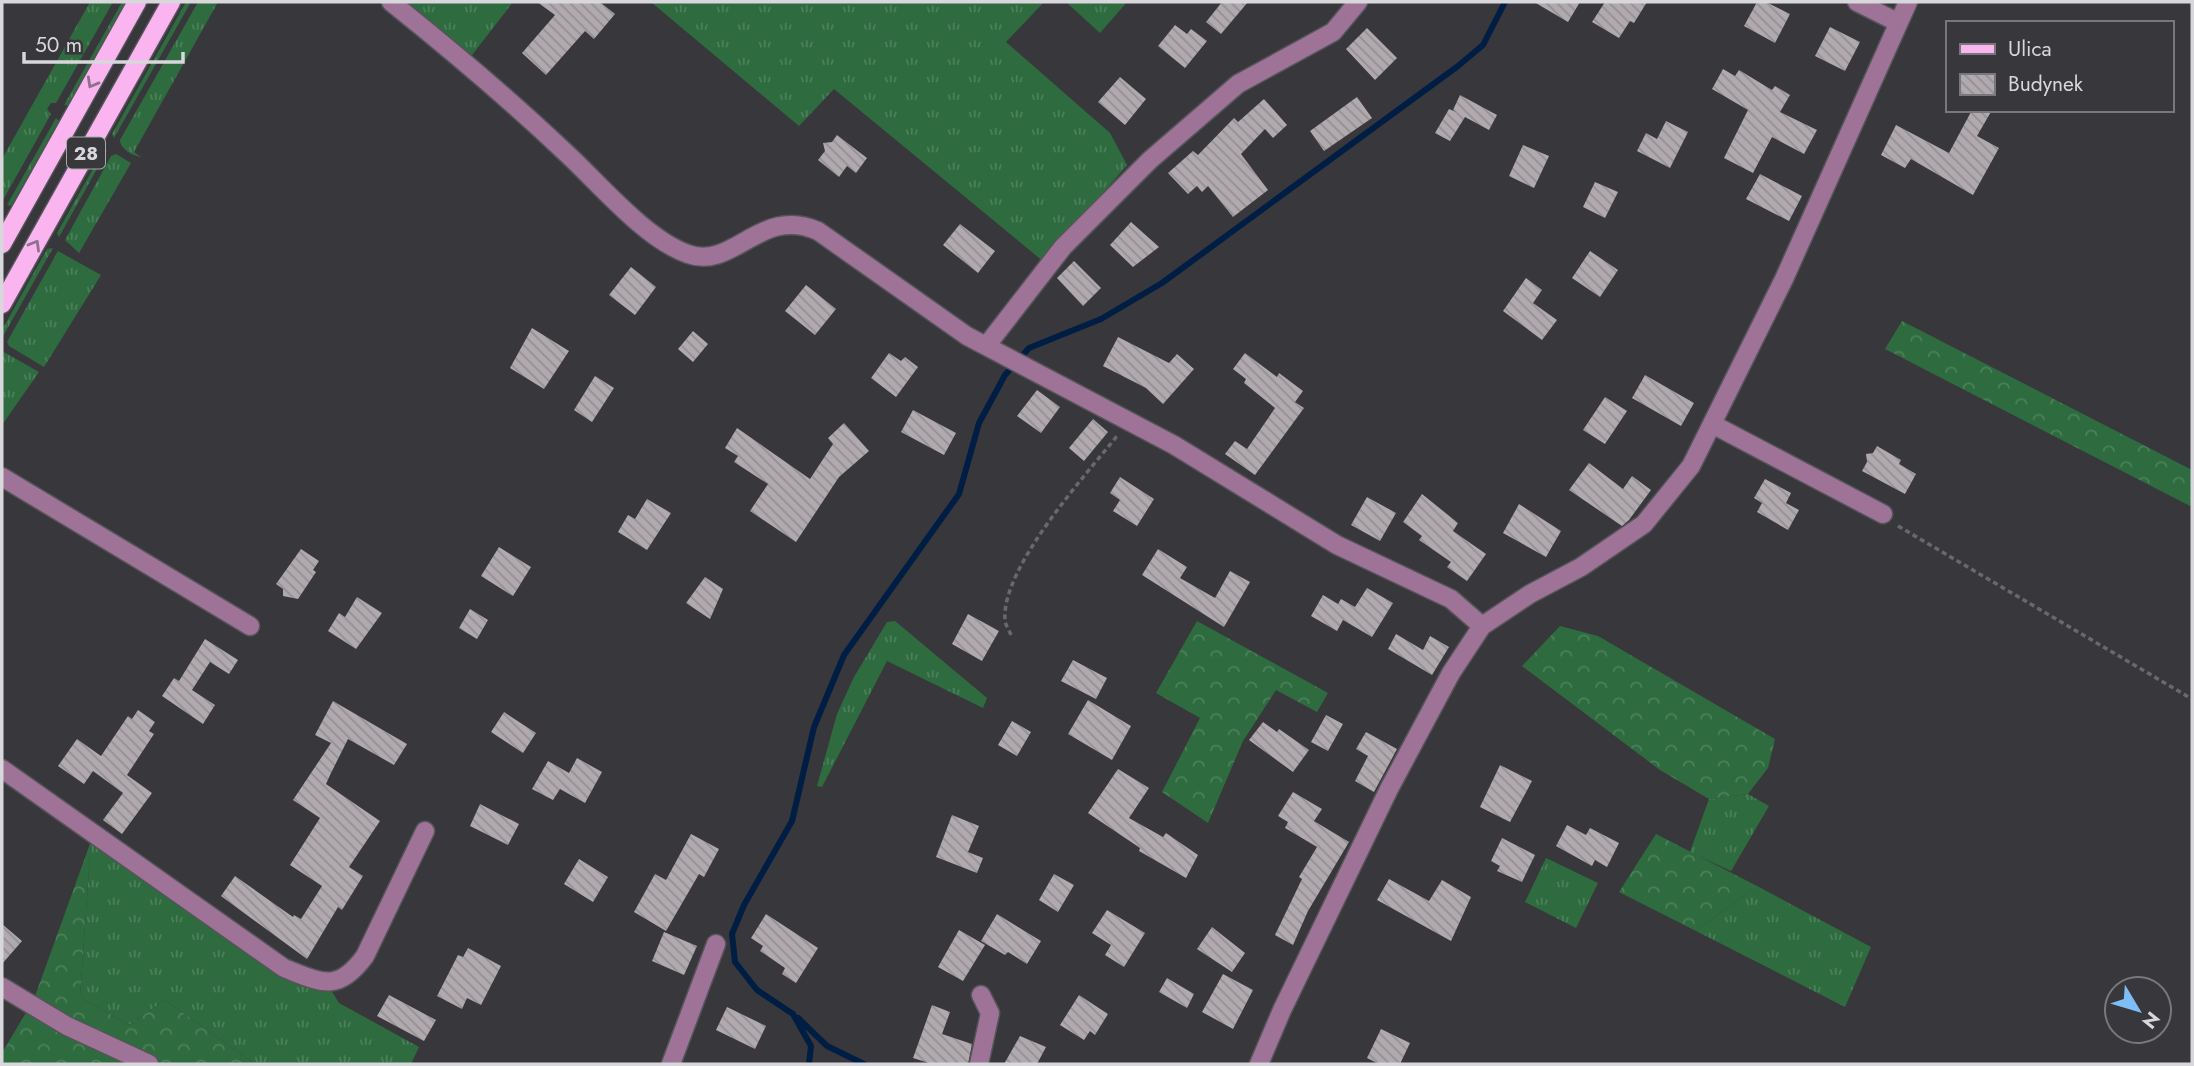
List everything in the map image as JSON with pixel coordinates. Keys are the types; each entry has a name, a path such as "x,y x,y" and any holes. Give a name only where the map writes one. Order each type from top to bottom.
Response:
{"main road":[{"name":"28","path":"2,244 137,2"},
{"name":"28","path":"2,304 171,2"}],"street":[{"path":"391,2 475,69 640,222 677,249 708,257 773,226 807,226 833,241 940,319 1129,421 1337,545 1451,599 1482,625"},
{"path":"987,345 1063,247 1150,160 1238,84 1334,32 1358,2"},
{"path":"1857,2 1897,22"},
{"path":"1259,1064 1282,1010 1389,789 1451,673 1482,625 1530,594 1581,567 1644,524 1691,466 1784,279 1908,2"},
{"path":"1712,424 1883,514"},
{"path":"2,478 250,626"},
{"path":"2,769 284,968 320,982 340,981 352,973 365,956 425,831"},
{"path":"671,1064 716,944"},
{"path":"2,987 67,1026 149,1064"},
{"path":"979,1064 990,1013 981,995"}],"path":[{"path":"1011,635 1004,620 1011,587 1043,528 1129,421"},
{"path":"1883,514 2192,699"}],"green space":[{"path":"90,2 113,2 56,103 51,103 47,109 51,114 2,202 2,159"},
{"path":"122,2 126,2 68,105 64,105"},
{"path":"186,2 191,2 114,138 112,134"},
{"path":"198,2 218,2 134,152 141,157 134,155 125,149 120,140"},
{"path":"405,2 513,2 472,55"},
{"path":"651,2 1044,2 1006,42 1110,133 1127,165 1044,262 834,89 799,126"},
{"path":"1066,2 1127,2 1100,33"},
{"path":"56,118 59,121 11,206 7,205"},
{"path":"104,149 107,151 59,237 57,233"},
{"path":"116,154 131,163 79,253 65,240 111,156"},
{"path":"53,248 2,338 2,330 47,249"},
{"path":"58,251 101,275 44,367 9,346 7,342"},
{"path":"1902,321 2192,470 2192,507 1885,349"},
{"path":"2,351 39,372 2,425"},
{"path":"895,621 987,698 983,708 887,661 822,787 817,786 837,714 854,677 887,622"},
{"path":"1197,621 1328,693 1317,712 1276,690 1243,741 1208,823 1162,792 1200,718 1156,693"},
{"path":"1560,626 1598,636 1775,739 1768,768 1748,794 1709,799 1660,770 1522,666"},
{"path":"1748,794 1769,806 1731,871 1690,852 1709,799"},
{"path":"1656,834 1757,886 1696,931 1619,892"},
{"path":"91,841 304,987 331,990 339,1003 419,1047 411,1064 255,1064 165,1000 129,1025 80,997"},
{"path":"91,841 80,997 129,1025 165,1000 255,1064 2,1064 2,1053 34,999"},
{"path":"1546,858 1598,883 1576,928 1525,902"},
{"path":"1757,886 1871,947 1845,1007 1696,931"}],"building":[{"path":"537,2 600,2 615,14 594,39 585,31 546,75 522,53 555,15"},
{"path":"1222,2 1248,2 1221,34 1206,22"},
{"path":"1534,2 1580,2 1568,22"},
{"path":"1605,2 1647,2 1634,23 1630,21 1619,38 1592,22"},
{"path":"1757,2 1766,2 1790,14 1775,43 1744,26"},
{"path":"1175,25 1187,34 1191,29 1207,41 1185,68 1158,46"},
{"path":"1830,27 1860,42 1845,71 1815,56"},
{"path":"1367,28 1397,58 1375,80 1346,49"},
{"path":"1723,69 1735,76 1739,70 1772,90 1775,86 1790,95 1780,112 1817,130 1804,154 1772,137 1753,173 1724,158 1748,110 1712,89"},
{"path":"1120,77 1146,99 1125,125 1098,102"},
{"path":"1460,95 1497,115 1489,130 1465,117 1450,141 1435,133 1449,109 1456,112 1453,110"},
{"path":"1357,97 1372,118 1324,151 1310,131"},
{"path":"1264,99 1287,125 1273,138 1265,129 1241,154 1268,190 1233,217 1208,186 1202,192 1197,186 1188,194 1168,173 1193,151 1198,155 1234,118 1238,122"},
{"path":"1971,112 1991,112 1977,136 1999,148 1973,195 1911,159 1905,168 1881,155 1896,125 1949,153"},
{"path":"1666,121 1688,132 1670,168 1637,151 1646,133 1657,139"},
{"path":"837,135 867,158 856,173 847,166 839,177 818,160 825,151 823,143 832,142"},
{"path":"1523,145 1549,156 1534,188 1509,176"},
{"path":"1760,174 1802,196 1789,221 1746,199"},
{"path":"1595,182 1618,192 1605,218 1583,207"},
{"path":"1131,222 1159,247 1133,267 1110,245"},
{"path":"960,224 995,251 978,273 943,245"},
{"path":"1590,251 1618,270 1600,297 1572,278"},
{"path":"1074,261 1101,288 1083,306 1057,278"},
{"path":"631,267 656,287 635,315 609,295"},
{"path":"1526,278 1542,290 1533,303 1557,320 1542,340 1503,311"},
{"path":"806,285 836,309 815,335 785,311"},
{"path":"532,328 569,351 544,389 510,368"},
{"path":"693,331 708,344 693,362 678,349"},
{"path":"1118,337 1169,363 1177,354 1194,369 1163,404 1146,388 1103,366"},
{"path":"889,353 901,361 905,357 918,367 896,397 871,378"},
{"path":"1245,353 1277,377 1279,373 1303,391 1295,402 1304,408 1255,475 1225,454 1235,441 1247,449 1275,408 1244,383 1246,379 1233,369"},
{"path":"1645,375 1694,403 1681,426 1632,398"},
{"path":"595,376 614,388 592,422 574,410"},
{"path":"1037,390 1060,407 1041,433 1017,416"},
{"path":"1605,397 1627,411 1605,444 1583,430"},
{"path":"913,410 956,433 944,455 901,432"},
{"path":"1093,419 1108,432 1084,461 1069,448"},
{"path":"844,423 869,451 839,477 796,542 750,511 768,484 734,462 738,456 725,448 737,428 810,479 833,444 828,438"},
{"path":"1877,446 1901,460 1899,464 1916,474 1905,494 1862,471 1867,462 1866,454 1873,453"},
{"path":"1589,463 1623,489 1632,476 1651,490 1622,526 1569,490"},
{"path":"1120,477 1154,499 1137,526 1113,511 1120,500 1110,493"},
{"path":"1765,479 1791,493 1786,503 1799,510 1788,530 1757,512 1762,503 1754,498"},
{"path":"1422,494 1458,523 1453,531 1486,554 1467,581 1447,567 1451,562 1419,540 1422,536 1403,522"},
{"path":"1367,497 1396,513 1380,541 1351,525"},
{"path":"647,499 671,513 647,550 618,532 628,515 635,519"},
{"path":"1519,504 1561,531 1546,557 1503,533"},
{"path":"499,547 531,567 513,596 481,576"},
{"path":"301,549 319,561 313,570 316,572 298,599 283,596 283,589 276,584"},
{"path":"1158,549 1187,567 1180,578 1215,598 1230,571 1250,582 1224,627 1142,575"},
{"path":"705,577 723,589 710,619 686,603"},
{"path":"1367,588 1393,603 1372,637 1343,620 1337,631 1311,616 1323,595 1338,604 1341,599 1355,607"},
{"path":"357,597 382,613 356,649 328,631 339,613 345,617"},
{"path":"470,609 488,620 477,639 459,628"},
{"path":"968,614 999,631 982,661 952,644"},
{"path":"1396,634 1423,650 1430,636 1449,647 1432,675 1388,649"},
{"path":"205,639 238,660 229,674 210,662 192,690 215,705 203,724 162,696 174,678 179,681"},
{"path":"1073,660 1107,678 1096,699 1061,681"},
{"path":"1088,700 1131,726 1112,760 1068,734"},
{"path":"333,701 407,744 394,765 348,739 331,773 326,784 380,821 349,867 363,876 342,910 338,907 307,959 221,896 235,876 293,917 294,915 301,919 322,886 290,865 320,818 293,800 331,743 315,735"},
{"path":"138,710 155,722 149,731 154,734 127,775 152,793 122,834 103,820 123,793 93,771 84,784 58,766 77,739 101,756 128,716 132,719"},
{"path":"504,712 536,733 523,753 491,732"},
{"path":"1326,715 1343,724 1328,751 1311,742"},
{"path":"1012,721 1031,732 1017,756 998,745"},
{"path":"1263,722 1277,732 1279,729 1309,750 1293,772 1249,740"},
{"path":"1366,732 1397,749 1374,792 1355,781 1368,756 1356,749"},
{"path":"577,758 602,772 585,803 560,789 553,800 532,789 548,761 569,773"},
{"path":"1500,765 1532,781 1510,822 1480,807"},
{"path":"1118,769 1149,788 1129,818 1163,837 1166,833 1198,855 1186,878 1139,851 1140,848 1088,813"},
{"path":"1293,792 1322,809 1314,821 1349,842 1308,911 1293,945 1275,935 1302,879 1299,877 1317,847 1285,828 1288,822 1278,816"},
{"path":"480,804 519,824 508,845 470,826"},
{"path":"952,815 979,826 968,852 983,858 977,873 936,857"},
{"path":"1567,825 1586,835 1590,828 1619,843 1607,867 1595,860 1592,866 1556,846"},
{"path":"691,834 719,849 704,877 699,874 666,931 634,912 655,874 666,880"},
{"path":"1502,838 1535,855 1522,882 1497,871 1500,866 1491,861"},
{"path":"579,859 608,877 593,902 564,884"},
{"path":"1054,874 1074,885 1058,912 1039,900"},
{"path":"1389,879 1429,901 1442,880 1471,897 1451,941 1377,900"},
{"path":"1107,910 1145,933 1124,967 1105,955 1111,945 1092,933"},
{"path":"766,914 818,948 796,983 782,974 785,968 760,951 763,946 751,938"},
{"path":"997,914 1041,941 1027,964 1008,952 1005,955 981,941"},
{"path":"2,924 22,941 2,964"},
{"path":"1212,927 1245,953 1232,972 1197,949"},
{"path":"959,930 985,945 963,981 938,967"},
{"path":"664,932 697,946 684,975 652,961"},
{"path":"468,948 501,966 481,1005 467,998 462,1009 437,996 458,955 463,957"},
{"path":"1223,974 1253,990 1233,1029 1202,1012"},
{"path":"1167,978 1194,994 1187,1008 1159,992"},
{"path":"389,995 436,1020 424,1041 377,1016"},
{"path":"1079,995 1108,1014 1095,1035 1090,1031 1084,1040 1060,1025"},
{"path":"932,1005 950,1012 942,1034 972,1044 968,1064 932,1064 913,1058"},
{"path":"727,1007 766,1026 755,1049 716,1030"},
{"path":"1381,1029 1410,1043 1400,1064 1379,1064 1367,1058"},
{"path":"1020,1036 1046,1047 1037,1064 1004,1064"}],"waterway":[{"path":"809,1064 811,1046 793,1014 757,990 735,962 732,934 744,905 792,821 814,727 844,655 959,494 979,423 1005,375 1029,348 1101,319 1162,283 1458,66 1483,45 1505,2"},
{"path":"798,1018 827,1046 864,1064"}]}
